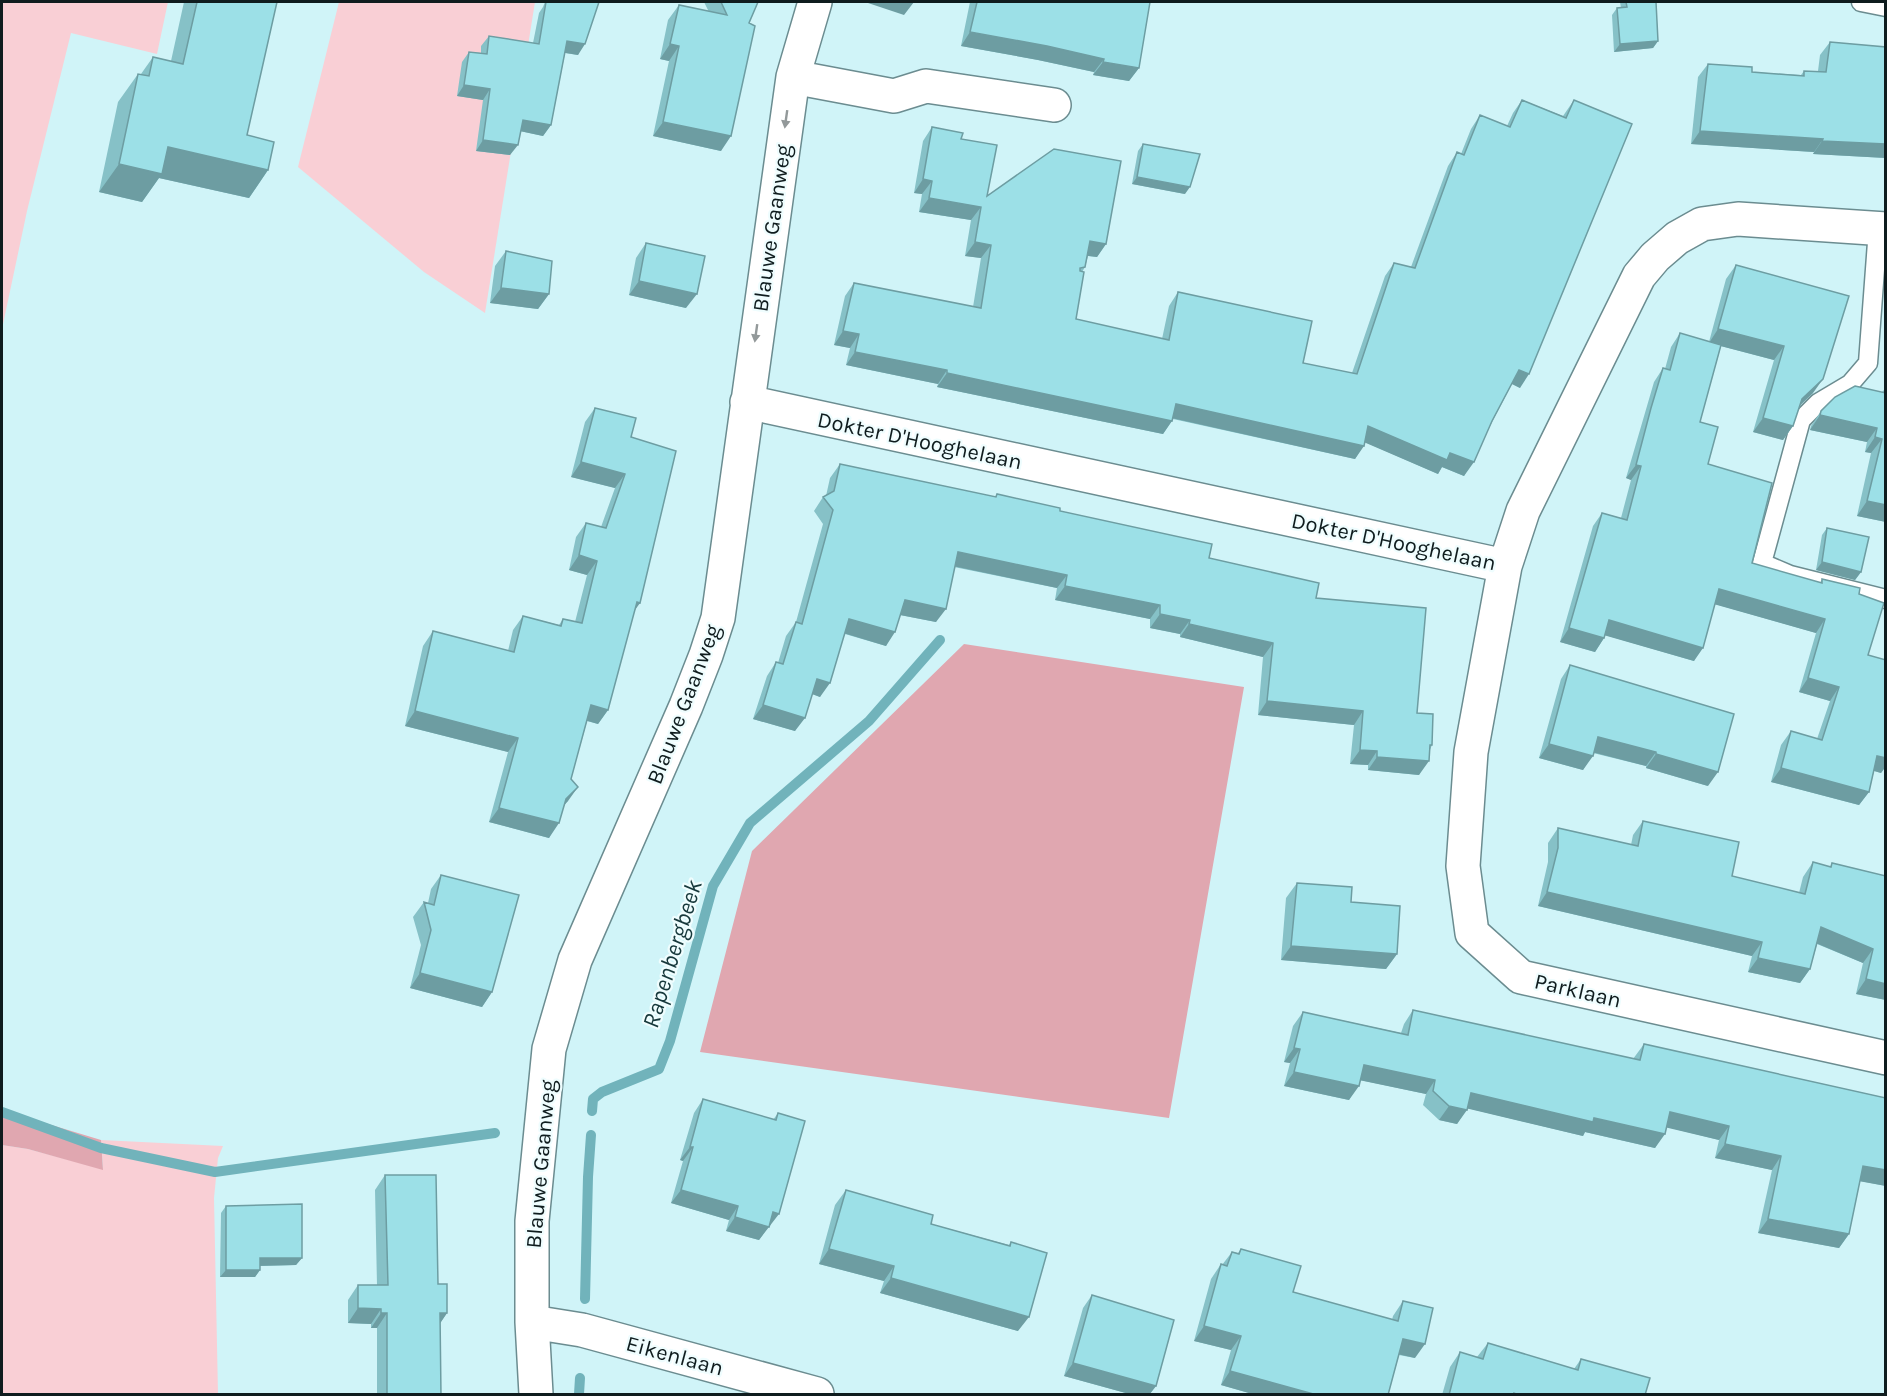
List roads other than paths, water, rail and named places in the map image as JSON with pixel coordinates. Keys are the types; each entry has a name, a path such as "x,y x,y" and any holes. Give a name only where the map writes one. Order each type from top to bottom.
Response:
{"street":[{"name":"Blauwe Gaanweg","path":"536,1395 532,1322 532,1221 549,1049 575,960 686,706 717,618 793,77 815,2"},
{"path":"793,77 894,96 926,86 1054,105"},
{"name":"Dokter D'Hooghelaan","path":"747,402 1505,566 1523,511 1639,276 1655,257 1677,238 1702,224 1738,219 1882,229"},
{"name":"Parklaan","path":"1505,566 1471,752 1462,866 1472,933 1521,977 1886,1058"},
{"name":"Eikenlaan","path":"532,1322 582,1330 817,1395"}],"lane":[{"path":"1861,2 1886,7"},
{"path":"1882,229 1868,363 1850,384 1818,403 1801,420 1761,563 1790,575 1886,598"}],"waterway":[{"name":"Rapenbergbeek","path":"592,1111 593,1099 602,1092 659,1069 670,1041 713,886 750,823 869,721 940,640"},
{"name":"Rapenbergbeek","path":"2,1112 101,1148 215,1172 495,1133"},
{"path":"585,1299 591,1135"},
{"path":"579,1394 580,1378"}]}
